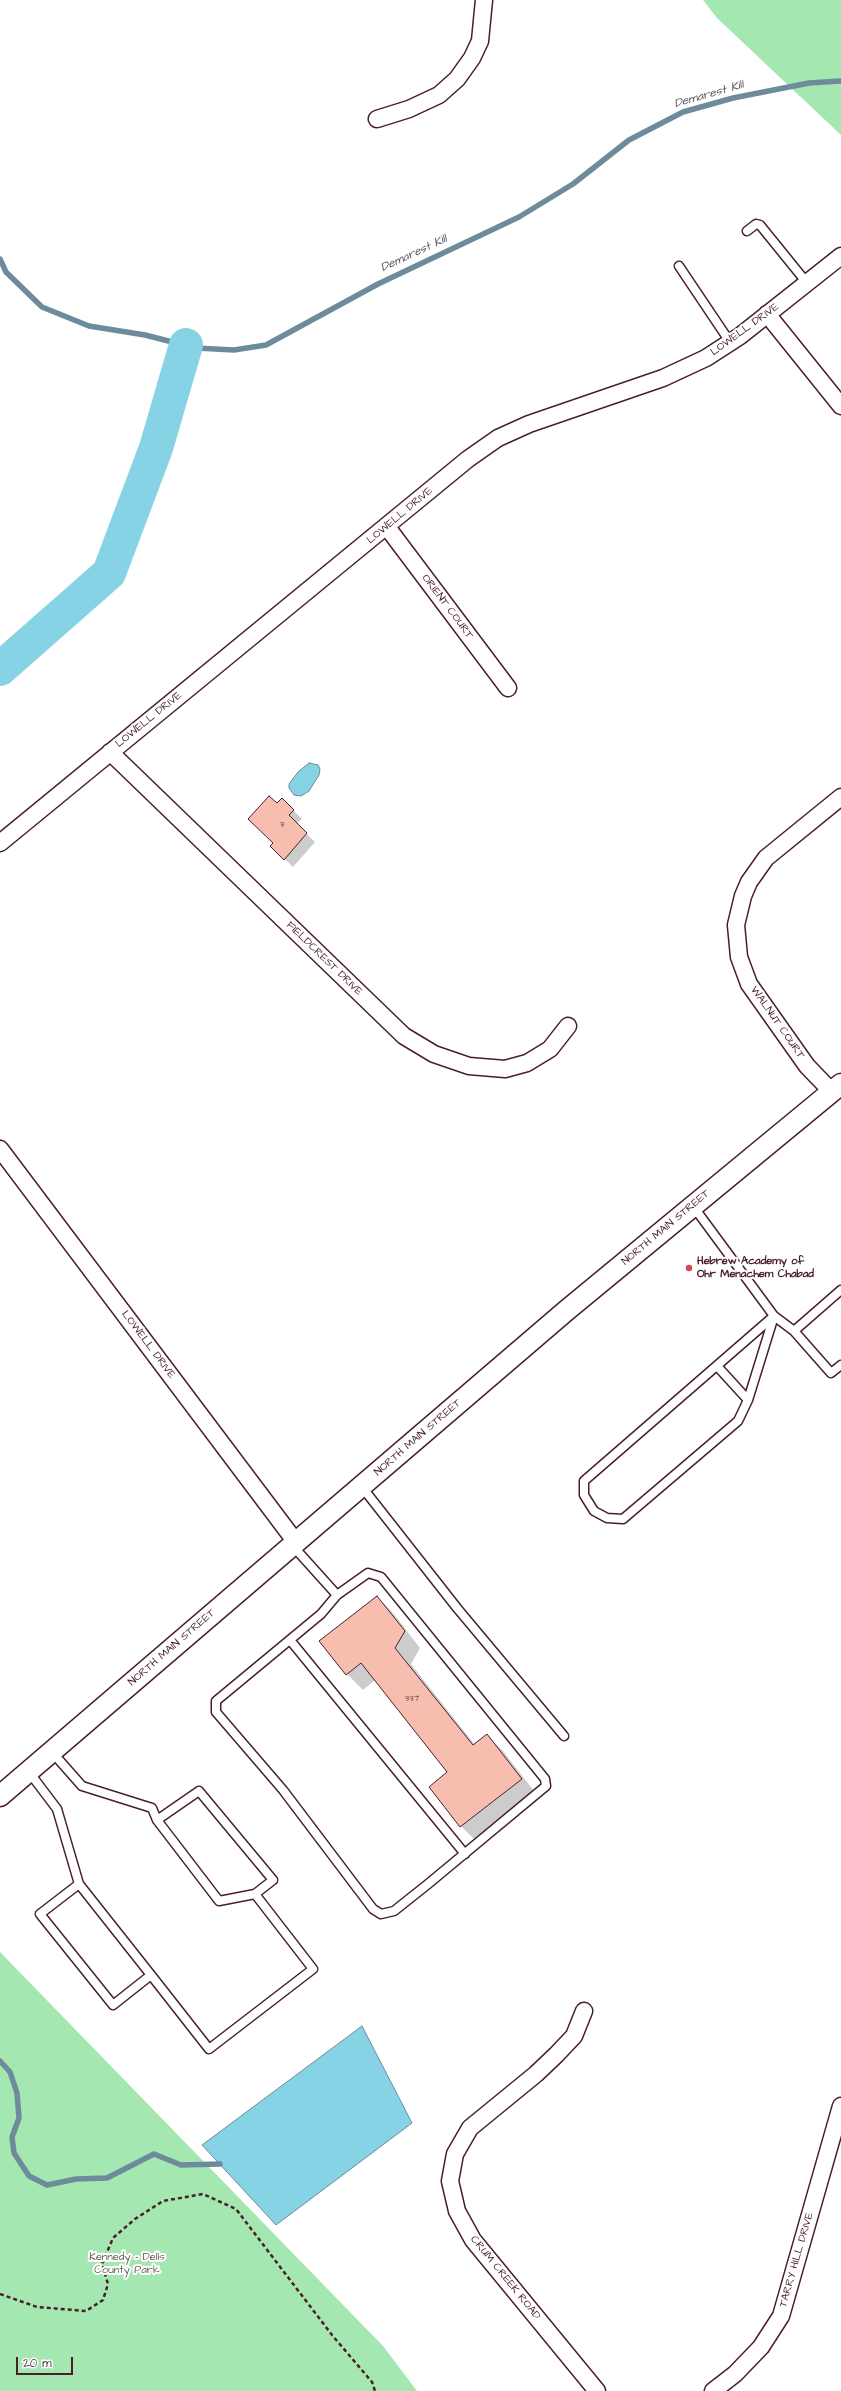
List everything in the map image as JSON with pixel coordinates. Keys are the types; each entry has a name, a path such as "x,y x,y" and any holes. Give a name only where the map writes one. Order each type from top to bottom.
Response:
{"street":[{"path":"377,119 409,109 439,95 457,79 472,58 480,40 484,0"},
{"name":"LOWELL DRIVE","path":"0,843 468,459 498,438 529,424 663,378 706,358 730,342 841,256"},
{"path":"767,314 841,406"},
{"name":"ORIENT COURT","path":"387,527 508,688"},
{"name":"FIELDCREST DRIVE","path":"110,752 404,1036 422,1047 434,1054 469,1066 505,1069 527,1063 550,1048 568,1026"},
{"name":"WALNUT COURT","path":"838,1092 807,1066 749,984 739,957 736,925 743,896 749,882 766,858 841,797"},
{"name":"NORTH MAIN STREET","path":"0,1796 294,1543 362,1488 525,1345 692,1206 838,1092"},
{"name":"LOWELL DRIVE","path":"0,1149 294,1543"},
{"name":"CRUM CREEK ROAD","path":"584,2011 574,2036 556,2055 536,2074 470,2128 455,2154 450,2181 457,2211 473,2240 597,2391"},
{"name":"TARRY HILL DRIVE","path":"713,2391 735,2374 761,2347 781,2316 835,2150 841,2106"}],"lane":[{"path":"747,231 756,224 760,225 807,283"},
{"path":"679,266 730,342"},
{"path":"692,1206 774,1316 794,1331 831,1373 841,1365"},
{"path":"794,1331 841,1290"},
{"path":"774,1316 748,1400 738,1421 623,1520 607,1518 594,1511 584,1495 584,1481 774,1316"},
{"path":"717,1366 748,1400"},
{"path":"362,1488 457,1608 564,1736"},
{"path":"294,1543 337,1595"},
{"path":"368,1573 381,1577 545,1779 546,1786 394,1911 381,1914 373,1909 283,1790 216,1712 216,1701 321,1614 337,1595 368,1573"},
{"path":"290,1640 465,1854"},
{"path":"52,1751 82,1786 152,1808 157,1820 219,1901 255,1894 272,1880 198,1791 157,1820"},
{"path":"29,1771 57,1809 79,1884 209,2049 313,1969 255,1894"},
{"path":"79,1884 40,1914 113,2005 151,1974"}],"path":[{"path":"0,2294 37,2307 86,2311 103,2300 108,2284 102,2264 113,2238 135,2219 163,2201 203,2194 236,2209 332,2335 372,2382 374,2391"}],"green space":[{"path":"703,0 841,0 841,135 717,18"},
{"name":"Kennedy - Dells County Park","path":"0,1952 383,2346 417,2391 0,2391"}],"water":[{"path":"309,763 318,765 320,769 319,775 309,791 301,796 294,795 289,788 289,784 298,772"},
{"path":"362,2026 412,2123 276,2225 202,2145"}],"building":[{"path":"269,796 277,803 282,798 294,810 289,815 307,833 284,860 270,846 273,843 248,819"},
{"path":"377,1596 405,1631 395,1648 473,1745 487,1734 522,1779 460,1827 429,1787 447,1772 361,1663 346,1675 319,1641"}],"waterway":[{"name":"Demarest Kill","path":"0,259 6,272 42,307 89,326 145,335 196,348 234,350 266,345 378,284 519,217 573,184 629,140 683,112 733,98 809,83 841,81"},
{"path":"0,669 109,573 156,448 186,345"},
{"path":"0,2061 10,2072 17,2093 19,2118 12,2137 14,2153 29,2176 47,2185 76,2179 107,2178 154,2154 181,2165 220,2164"}],"place":[{"name":"Hebrew Academy of Ohr Menachem Chabad","path":"689,1268"}]}
